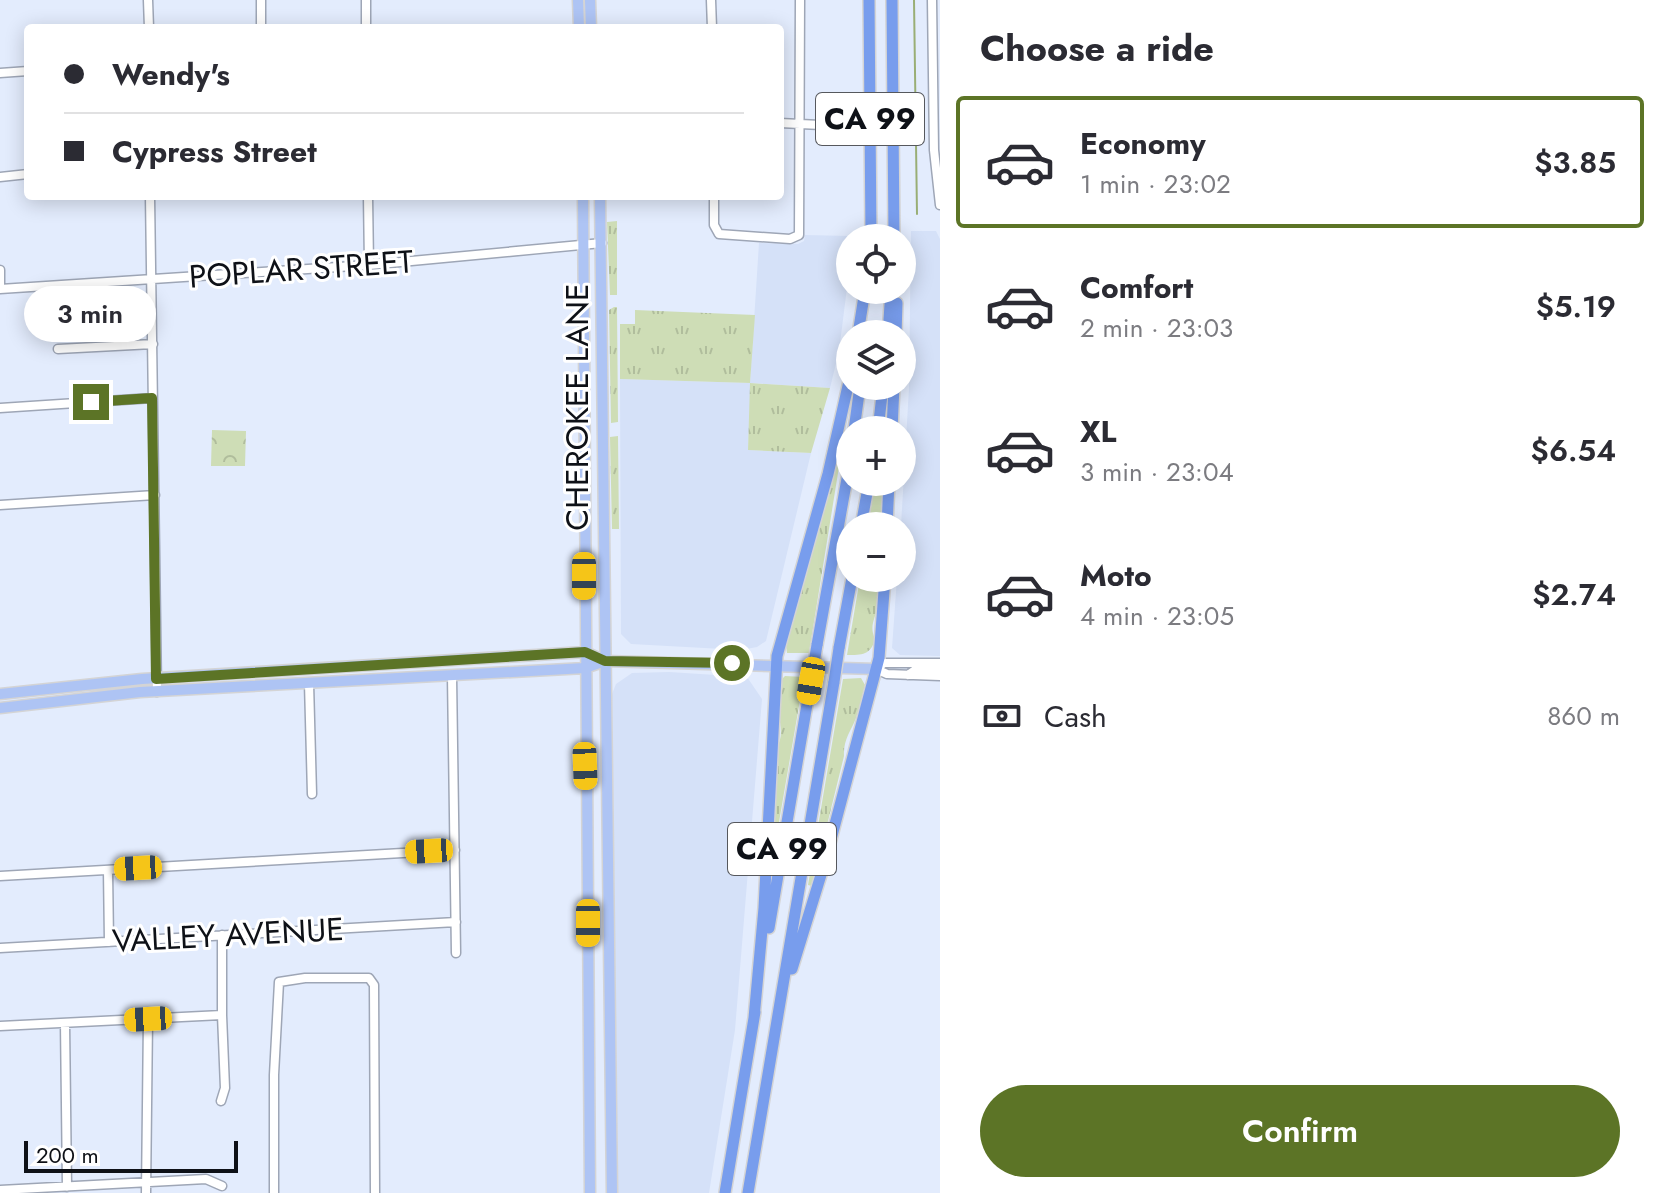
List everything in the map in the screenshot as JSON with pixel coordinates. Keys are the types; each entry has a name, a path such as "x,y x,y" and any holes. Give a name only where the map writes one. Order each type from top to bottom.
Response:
{"highway":[{"name":"CA 99","path":"869,0 871,224"},
{"name":"CA 99","path":"892,0 894,224"},
{"path":"754,1018 765,894 777,665 845,400"},
{"name":"CA 99","path":"725,1193 844,496"},
{"name":"CA 99","path":"748,1193 849,592"},
{"path":"779,1014 825,862 876,669 882,643 884,592"}],"main road":[{"path":"578,0 579,24"},
{"path":"590,0 591,24"},
{"name":"CHEROKEE LANE","path":"583,200 590,1193"},
{"name":"CHEROKEE LANE","path":"600,200 612,1193"},
{"path":"0,694 156,679 585,652 605,661"},
{"path":"0,708 73,698 157,692 585,668 605,661 876,669"},
{"path":"588,923 609,923"}],"street":[{"path":"148,0 149,24"},
{"path":"261,0 261,24"},
{"path":"366,0 366,24"},
{"path":"711,0 712,24"},
{"path":"714,200 715,230 726,236 790,239 799,235 800,0"},
{"path":"932,0 934,150 940,205"},
{"path":"0,73 24,71"},
{"path":"784,123 841,126"},
{"path":"0,177 24,174"},
{"path":"150,200 157,692"},
{"path":"368,200 369,265"},
{"name":"POPLAR STREET","path":"0,289 369,265 602,243"},
{"path":"0,270 0,289"},
{"path":"58,349 153,344"},
{"path":"0,408 152,398"},
{"path":"0,505 155,495"},
{"path":"940,663 884,663 876,669 887,674 940,676"},
{"path":"907,675 915,670 940,670"},
{"path":"452,676 456,953"},
{"path":"309,683 312,794"},
{"path":"0,876 455,850"},
{"path":"108,870 109,942"},
{"name":"VALLEY AVENUE","path":"0,948 456,922"},
{"path":"221,1101 225,1088 222,935"},
{"path":"274,1193 274,1075 279,982 305,978 369,978 374,985 375,1193"},
{"path":"0,1026 222,1015"},
{"path":"146,1193 148,1019"},
{"path":"65,1023 67,1187"},
{"path":"0,1190 146,1180 206,1179 222,1186"}],"shaded area":[{"path":"916,231 936,231 940,239 940,656 900,655 892,648 896,592 916,592 916,512 902,512 903,496 916,496 916,416 907,416 908,400 916,400 916,320 910,320 910,304 916,304"},
{"path":"805,235 836,236 836,304 845,304 843,320 836,320 836,363 830,388 751,383 748,450 811,453 766,641 757,647 741,650 631,644 621,634 620,379 750,383 759,243 798,244 804,241"},
{"path":"632,673 747,677 762,699 735,1030 709,1193 618,1193 612,694 616,684"}],"green space":[{"path":"617,221 617,295 610,295 607,222"},
{"path":"617,307 618,422 611,423 609,310"},
{"path":"635,310 755,315 750,383 620,379 620,324 635,324"},
{"path":"750,383 830,388 811,453 748,450"},
{"path":"212,430 246,431 245,466 211,466"},
{"path":"618,436 619,529 612,529 610,437"},
{"path":"836,449 836,485 809,653 787,653 790,628"},
{"path":"873,496 883,496 883,512 870,512"},
{"path":"858,592 879,592 873,626 875,639 871,648 865,653 847,655"},
{"path":"785,676 804,677 774,851 769,851 776,749 781,733 778,698 780,681"},
{"path":"861,678 865,685 845,745 812,886 808,885 843,679"}],"waterway":[{"path":"914,0 917,214"}],"route":[{"path":"91,402 152,398 156,679 585,652 605,661 732,663"}]}
